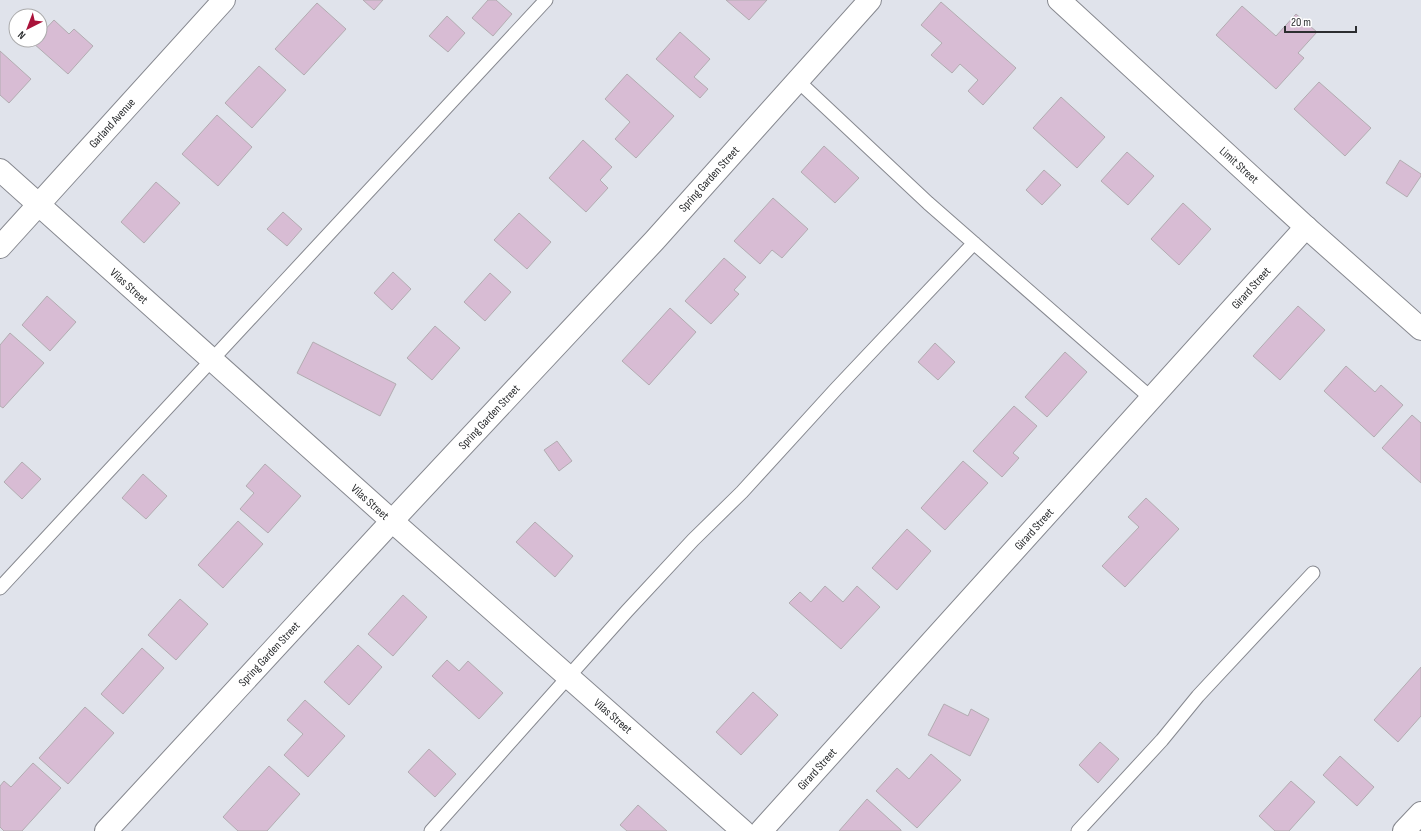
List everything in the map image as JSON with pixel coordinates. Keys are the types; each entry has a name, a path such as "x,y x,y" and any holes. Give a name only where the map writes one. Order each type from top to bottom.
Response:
{"street":[{"name":"Garland Avenue","path":"0,246 224,0"},
{"name":"Spring Garden Street","path":"106,831 392,521 650,245 870,0"},
{"name":"Limit Street","path":"1059,0 1306,227 1421,329"},
{"name":"Vilas Street","path":"0,170 392,521 743,831"},
{"name":"Girard Street","path":"761,831 1306,227"},
{"path":"1404,831 1421,813"}],"lane":[{"path":"0,588 211,359 391,168 546,0"},
{"path":"798,81 928,202 1151,398"},
{"path":"431,831 683,551 742,492 836,389 974,243"},
{"path":"1078,831 1162,740 1198,696 1313,573"}],"building":[{"path":"363,0 383,0 374,10"},
{"path":"488,0 496,0 512,14 493,36 472,18"},
{"path":"726,0 767,0 749,20"},
{"path":"941,2 1016,68 983,105 968,91 978,80 960,64 952,73 931,55 942,43 921,25"},
{"path":"317,3 346,29 304,75 275,49"},
{"path":"1242,6 1276,36 1296,14 1317,32 1298,53 1304,58 1276,89 1216,35"},
{"path":"447,16 465,33 448,52 429,36"},
{"path":"54,20 69,34 74,29 93,46 68,74 39,48 48,48 48,26"},
{"path":"680,32 710,59 694,77 708,89 700,98 656,59"},
{"path":"0,51 31,79 9,103 0,95"},
{"path":"259,66 286,90 252,128 225,103"},
{"path":"627,74 674,116 636,158 615,139 630,122 605,99"},
{"path":"1319,82 1371,128 1345,156 1294,109"},
{"path":"1061,97 1105,137 1077,168 1033,128"},
{"path":"217,115 252,147 218,186 182,154"},
{"path":"583,140 612,167 600,180 608,188 586,212 549,178"},
{"path":"824,146 859,178 835,203 801,172"},
{"path":"1127,152 1154,176 1128,205 1101,181"},
{"path":"1400,160 1421,174 1407,197 1386,183"},
{"path":"1044,170 1061,185 1042,205 1026,190"},
{"path":"156,182 180,203 144,243 121,222"},
{"path":"773,198 808,229 782,258 772,250 760,264 734,241"},
{"path":"1183,203 1211,229 1179,265 1151,239"},
{"path":"283,212 302,229 287,246 267,229"},
{"path":"519,213 551,242 527,269 494,240"},
{"path":"724,258 746,277 734,290 739,294 711,324 685,301"},
{"path":"393,272 411,289 392,310 374,293"},
{"path":"490,273 511,292 485,321 464,302"},
{"path":"47,296 76,322 50,351 22,325"},
{"path":"1298,306 1325,330 1280,380 1253,356"},
{"path":"670,308 696,332 649,385 622,361"},
{"path":"435,326 460,348 432,380 407,358"},
{"path":"10,333 44,363 3,408 0,406 0,345"},
{"path":"313,342 396,384 380,416 297,373"},
{"path":"935,343 955,362 938,380 918,362"},
{"path":"1065,352 1087,372 1047,417 1025,397"},
{"path":"1346,366 1375,392 1381,385 1403,405 1374,437 1324,391"},
{"path":"1014,406 1037,426 1013,453 1019,458 1002,477 973,451"},
{"path":"1412,415 1421,423 1421,483 1382,448"},
{"path":"557,441 572,461 559,471 544,450"},
{"path":"963,461 988,483 945,530 921,508"},
{"path":"22,462 41,479 22,499 4,482"},
{"path":"265,464 301,496 268,533 240,509 254,493 246,486"},
{"path":"143,474 167,496 146,519 122,498"},
{"path":"1146,498 1179,529 1125,587 1102,566 1139,527 1128,517"},
{"path":"238,521 263,544 223,588 198,565"},
{"path":"535,522 573,556 555,577 516,542"},
{"path":"907,529 931,551 897,590 872,568"},
{"path":"825,586 843,602 857,586 880,607 841,649 789,603 800,592 811,602"},
{"path":"403,595 427,617 393,656 368,634"},
{"path":"180,599 208,624 176,660 148,635"},
{"path":"358,645 382,667 349,705 324,682"},
{"path":"142,648 164,668 123,714 101,694"},
{"path":"447,660 459,671 468,661 503,693 479,719 432,676"},
{"path":"1421,667 1421,716 1398,742 1374,720"},
{"path":"753,692 778,715 741,755 716,732"},
{"path":"305,700 345,736 308,777 284,755 303,734 287,720"},
{"path":"944,704 968,716 971,709 989,719 970,756 928,735"},
{"path":"85,707 114,733 68,784 39,758"},
{"path":"1100,742 1119,759 1098,783 1079,765"},
{"path":"429,749 456,774 435,797 408,772"},
{"path":"931,754 961,780 917,828 876,791 897,768 909,779"},
{"path":"1340,756 1374,787 1357,806 1323,775"},
{"path":"33,763 61,788 22,831 4,831 0,827 0,786 4,781 11,787"},
{"path":"269,766 300,794 267,831 238,831 223,817"},
{"path":"1291,781 1315,802 1289,831 1275,831 1259,816"},
{"path":"867,799 901,830 901,831 839,831"},
{"path":"638,805 667,831 627,831 620,825"}]}
